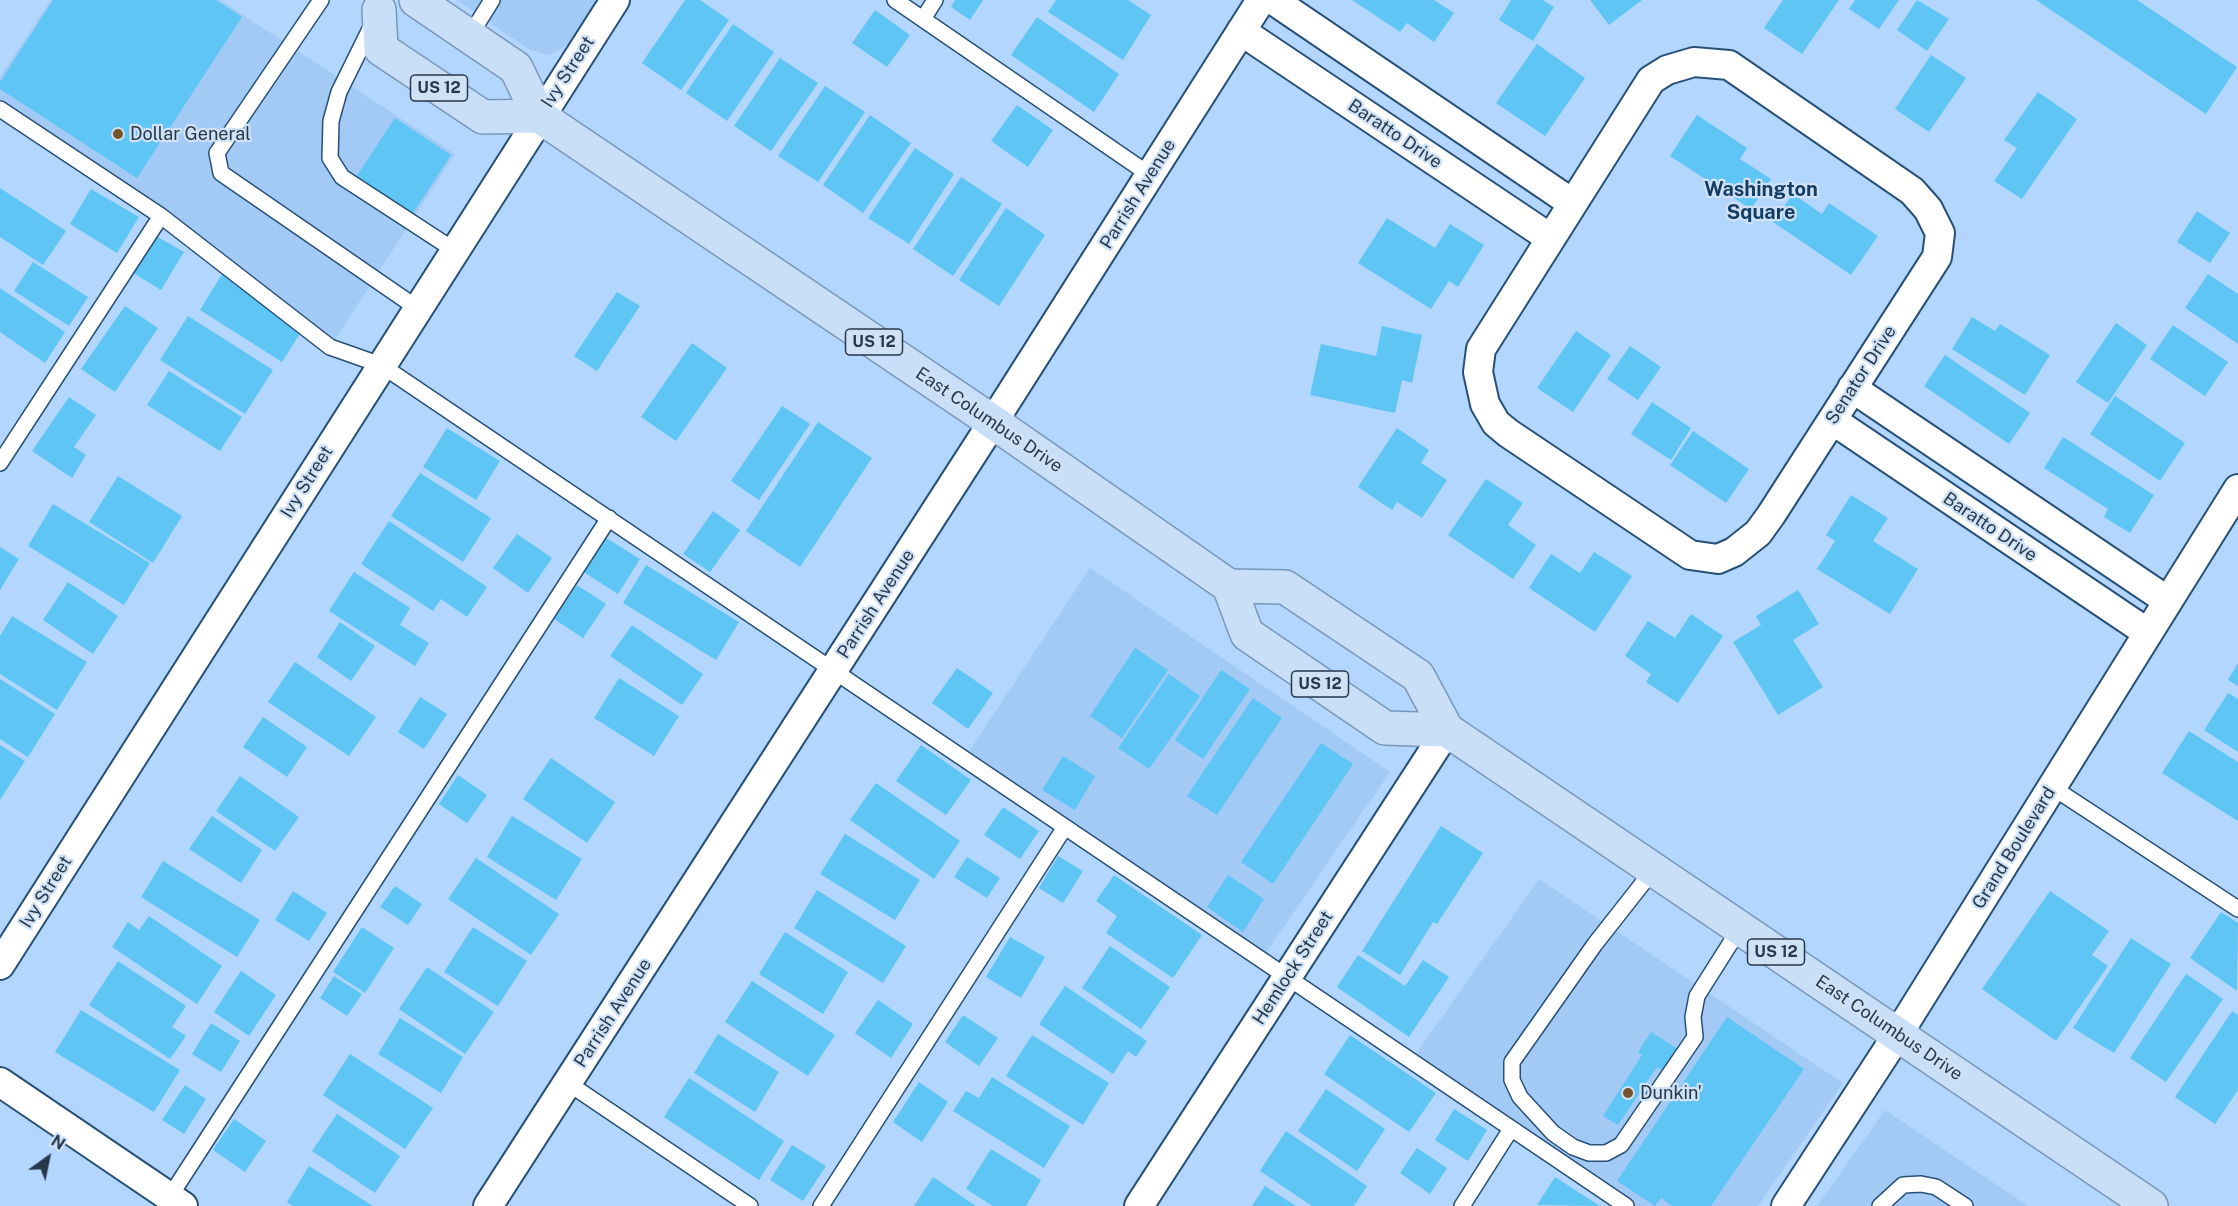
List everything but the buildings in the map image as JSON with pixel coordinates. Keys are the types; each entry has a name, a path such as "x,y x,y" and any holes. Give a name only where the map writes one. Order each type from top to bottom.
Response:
{"main road":[{"path":"377,3 416,0 516,68 538,116"},
{"name":"US 12","path":"377,3 381,49 483,117 538,116"},
{"name":"East Columbus Drive","path":"538,116 993,422 1229,586 1285,587 1418,676 1447,730 2151,1206"},
{"name":"US 12","path":"1229,586 1247,634 1384,728 1447,730"}],"street":[{"name":"Ivy Street","path":"0,965 538,116 615,0"},
{"name":"Parrish Avenue","path":"488,1206 993,422 1261,0"},
{"path":"1273,0 1572,203"},
{"name":"Baratto Drive","path":"1241,31 1550,238"},
{"name":"Senator Drive","path":"1694,62 1729,65 1912,191 1928,209 1940,233 1937,257 1758,533 1734,552 1718,559 1690,555 1508,434 1496,423 1485,404 1478,372 1481,350 1572,203 1651,80 1667,70 1694,62"},
{"path":"1852,388 2168,601"},
{"name":"Baratto Drive","path":"1832,420 2148,633"},
{"name":"Grand Boulevard","path":"1786,1206 1898,1034 2238,489"},
{"name":"Hemlock Street","path":"1139,1206 1447,730"},
{"path":"0,1082 172,1203"}],"lane":[{"path":"321,0 217,153 222,173 417,308"},
{"path":"469,37 492,0"},
{"path":"895,0 1149,176"},
{"path":"923,19 935,0"},
{"path":"377,3 339,92 331,121 330,158 342,177 454,250"},
{"path":"0,109 161,216 330,347 381,365 1626,1206"},
{"path":"0,463 161,216"},
{"path":"172,1203 609,518"},
{"path":"2052,788 2238,909"},
{"path":"821,1206 1065,827"},
{"path":"1654,869 1594,944 1512,1062 1512,1080 1520,1097 1553,1133 1573,1147 1589,1153 1606,1153 1621,1145 1695,1037 1693,1017 1697,996 1740,928"},
{"path":"568,1083 750,1206"},
{"path":"1462,1206 1511,1129"},
{"path":"1880,1206 1903,1185 1921,1184 1936,1186 1965,1206"}],"shaded area":[{"path":"51,0 220,0 455,154 330,347 0,109 0,77"},
{"path":"457,0 599,0 573,42 549,55 530,50"},
{"path":"1090,568 1390,772 1261,960 964,759"},
{"path":"1539,879 1843,1083 1758,1206 1626,1206 1411,1061"},
{"path":"1885,1110 2028,1206 1817,1206"}],"place":[{"name":"Dollar General","path":"118,134"},
{"name":"Dunkin'","path":"1628,1093"}],"district":[{"name":"Washington Square","path":"1761,202"}]}
